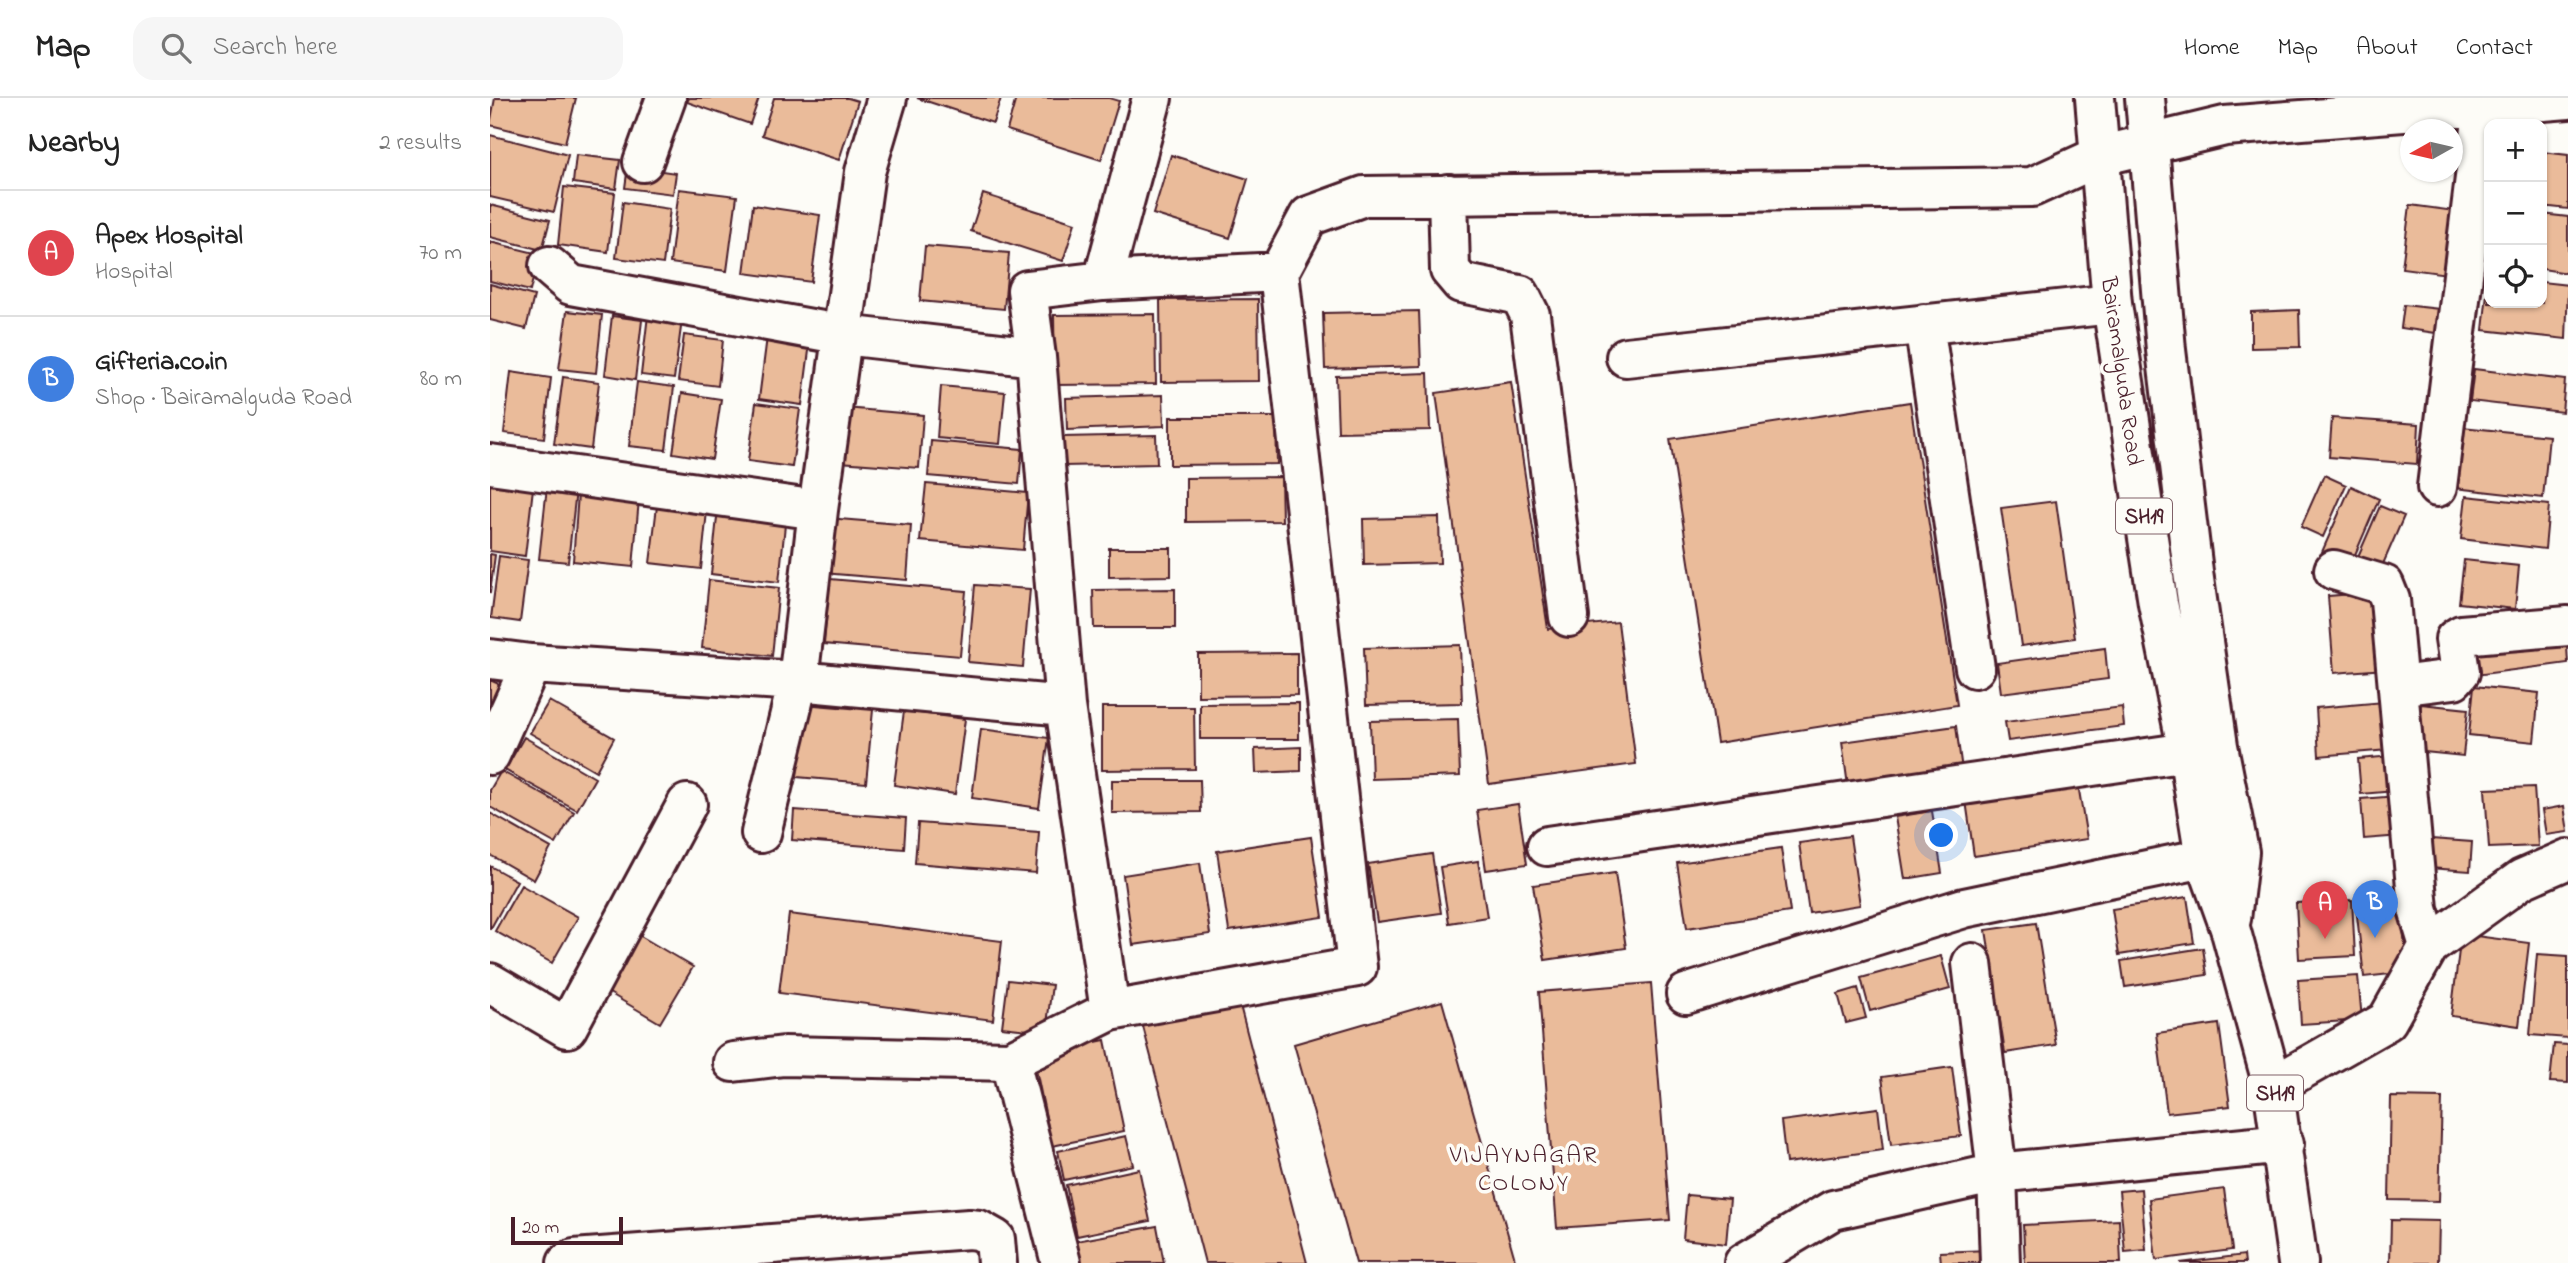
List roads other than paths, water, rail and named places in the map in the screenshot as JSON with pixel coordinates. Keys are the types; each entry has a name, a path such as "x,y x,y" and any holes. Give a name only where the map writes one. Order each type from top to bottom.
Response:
{"street":[{"path":"643,162 666,98"},
{"path":"761,833 798,681 817,510 844,335 865,172 887,98"},
{"path":"1103,281 1152,98"},
{"name":"Bairamalguda Road","path":"2095,98 2112,304 2158,603 2188,751 2205,858 2230,928 2273,1086 2284,1144 2298,1263"},
{"name":"Bairamalguda Road","path":"2145,98 2166,350 2193,572 2218,746 2239,852 2230,928"},
{"path":"733,1062 784,1056 1010,1061 1110,1011 1357,967 1279,272 1309,216 1364,196 2032,187 2100,156 2225,125 2568,99"},
{"path":"2437,487 2484,104"},
{"path":"1448,194 1450,270 1461,283 1520,295 1530,315 1569,617"},
{"path":"549,266 571,285 844,335 1036,357"},
{"path":"1110,1011 1065,706 1036,357 1027,290 1103,281 1279,272"},
{"path":"1626,357 2112,304"},
{"path":"1924,324 1975,668"},
{"path":"490,464 817,510"},
{"path":"2334,570 2384,585 2390,600 2418,909 2429,946"},
{"path":"2398,686 2454,679 2460,672 2455,639 2461,635 2568,626"},
{"path":"490,660 798,681 1065,706"},
{"path":"490,755 531,664"},
{"path":"1547,846 2188,751"},
{"path":"490,983 567,1028 687,804"},
{"path":"1686,994 1964,908 2205,858"},
{"path":"2273,1086 2386,1021 2429,946 2522,879 2568,859"},
{"path":"1972,963 1997,1173 2000,1263"},
{"path":"1010,1061 1061,1263"},
{"path":"1744,1263 1833,1210 1997,1173 2284,1144"},
{"path":"567,1263 574,1259 968,1229 979,1230 995,1239 997,1263"}],"place":[{"name":"Gifteria.co.in","path":"2375,938"},
{"name":"Apex Hospital","path":"2325,939"}],"district":[{"name":"VIJAYNAGAR COLONY","path":"1524,1168"}]}
